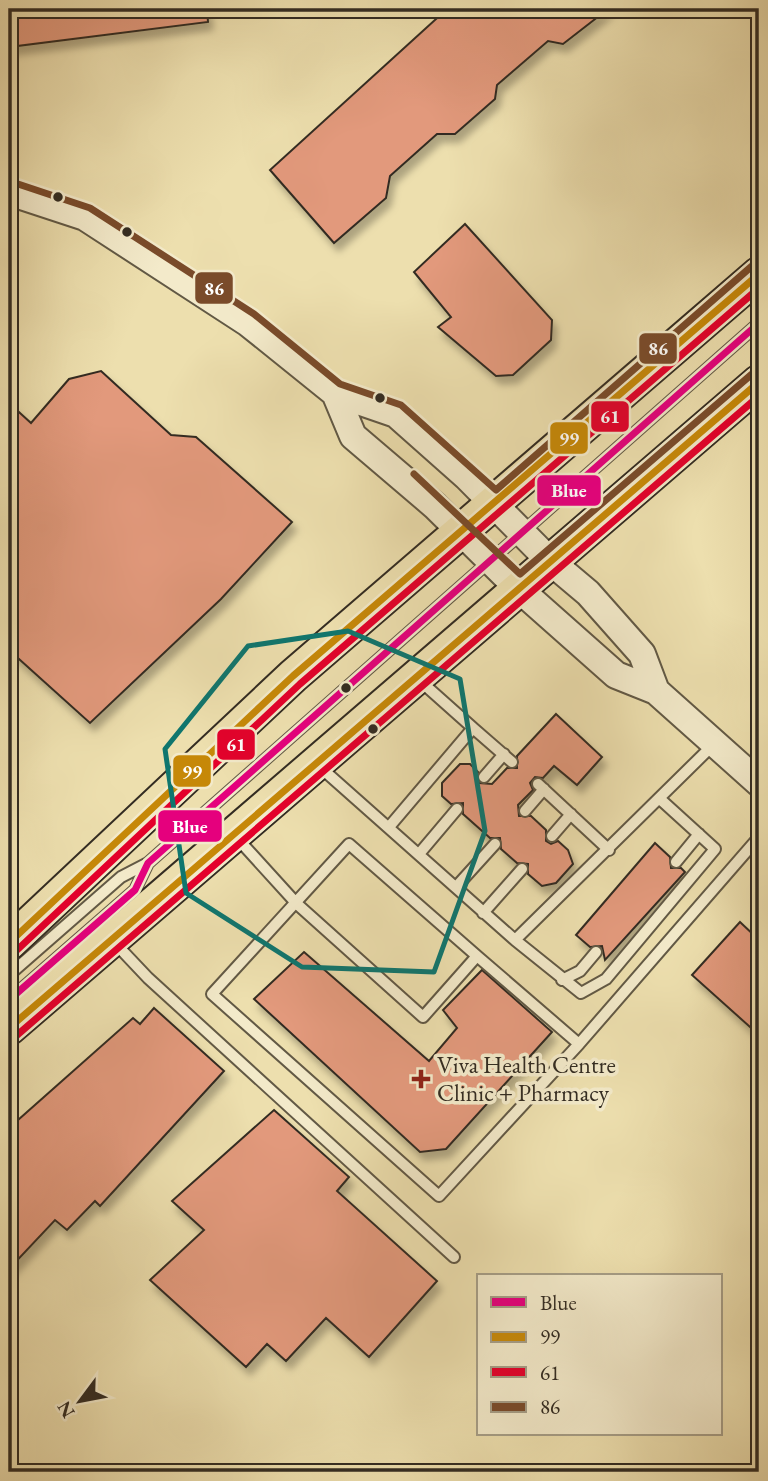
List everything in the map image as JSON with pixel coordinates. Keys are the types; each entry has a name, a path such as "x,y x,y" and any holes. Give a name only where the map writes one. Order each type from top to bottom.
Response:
{"main road":[{"path":"9,943 293,676 496,504 759,274"},
{"path":"9,1028 414,676 759,382"}],"street":[{"path":"9,192 85,217 158,261 248,323 335,393 396,414 496,504 550,561 588,593 642,654 656,691"},
{"path":"335,393 353,436 463,532 519,589 616,675 656,691 759,783"}],"lane":[{"path":"9,975 121,877 148,863 759,323"},
{"path":"414,676 508,758 484,777"},
{"path":"389,827 473,729"},
{"path":"515,940 714,744"},
{"path":"315,762 515,940 581,993 606,979 715,849 660,799"},
{"path":"525,811 541,787 609,850"},
{"path":"419,854 457,809"},
{"path":"552,836 571,814"},
{"path":"233,833 297,904 423,1017 477,956"},
{"path":"676,862 699,834"},
{"path":"579,1044 349,844 212,994 439,1196 579,1044 759,837"},
{"path":"456,887 495,844"},
{"path":"9,1000 135,890 148,863"},
{"path":"484,913 523,869"},
{"path":"111,939 148,978 454,1257"},
{"path":"562,980 580,971 596,953"}],"highlighted area":[{"path":"348,631 460,679 485,831 434,972 302,967 186,893 165,749 248,646"}],"building":[{"path":"9,9 207,9 208,22 9,47"},
{"path":"447,9 608,9 563,44 548,41 497,85 495,99 455,134 437,134 390,176 386,198 334,243 270,170"},
{"path":"465,224 552,320 551,340 513,375 496,376 438,327 451,317 414,272"},
{"path":"101,371 171,435 196,437 292,522 221,599 90,723 9,650 9,403 31,423 69,379"},
{"path":"556,714 602,757 577,785 554,766 543,778 535,777 530,783 533,790 518,805 519,816 531,816 546,830 546,841 551,844 558,841 568,850 573,864 556,883 542,886 528,874 528,864 517,863 501,849 500,838 490,838 463,814 463,803 451,804 442,796 442,783 460,764 470,764 478,772 476,779 479,783 492,784 507,768 517,768 517,756"},
{"path":"655,843 670,857 671,868 681,868 685,872 605,960 602,946 590,947 576,935"},
{"path":"740,922 759,940 759,1035 692,975"},
{"path":"304,952 429,1061 457,1028 443,1010 482,970 552,1032 446,1149 420,1152 254,999"},
{"path":"154,1008 224,1071 100,1206 95,1201 67,1230 55,1220 9,1269 9,1128 133,1018 140,1024"},
{"path":"274,1110 349,1177 337,1191 437,1281 369,1357 326,1318 286,1361 267,1344 246,1367 150,1280 204,1230 172,1201"}],"transit line":[{"name":"86","path":"12,182 90,208 254,314 340,384 401,405 496,490 752,266"},
{"name":"99","path":"9,943 293,676 759,274"},
{"name":"61","path":"16,951 300,684 759,288"},
{"name":"Blue","path":"9,1000 135,890 148,863 759,323"},
{"name":"86","path":"414,474 520,574 752,374"},
{"name":"99","path":"9,1028 759,382"},
{"name":"61","path":"16,1036 759,396"}],"place":[{"name":"Viva Health Centre Clinic + Pharmacy","path":"421,1079"}]}
